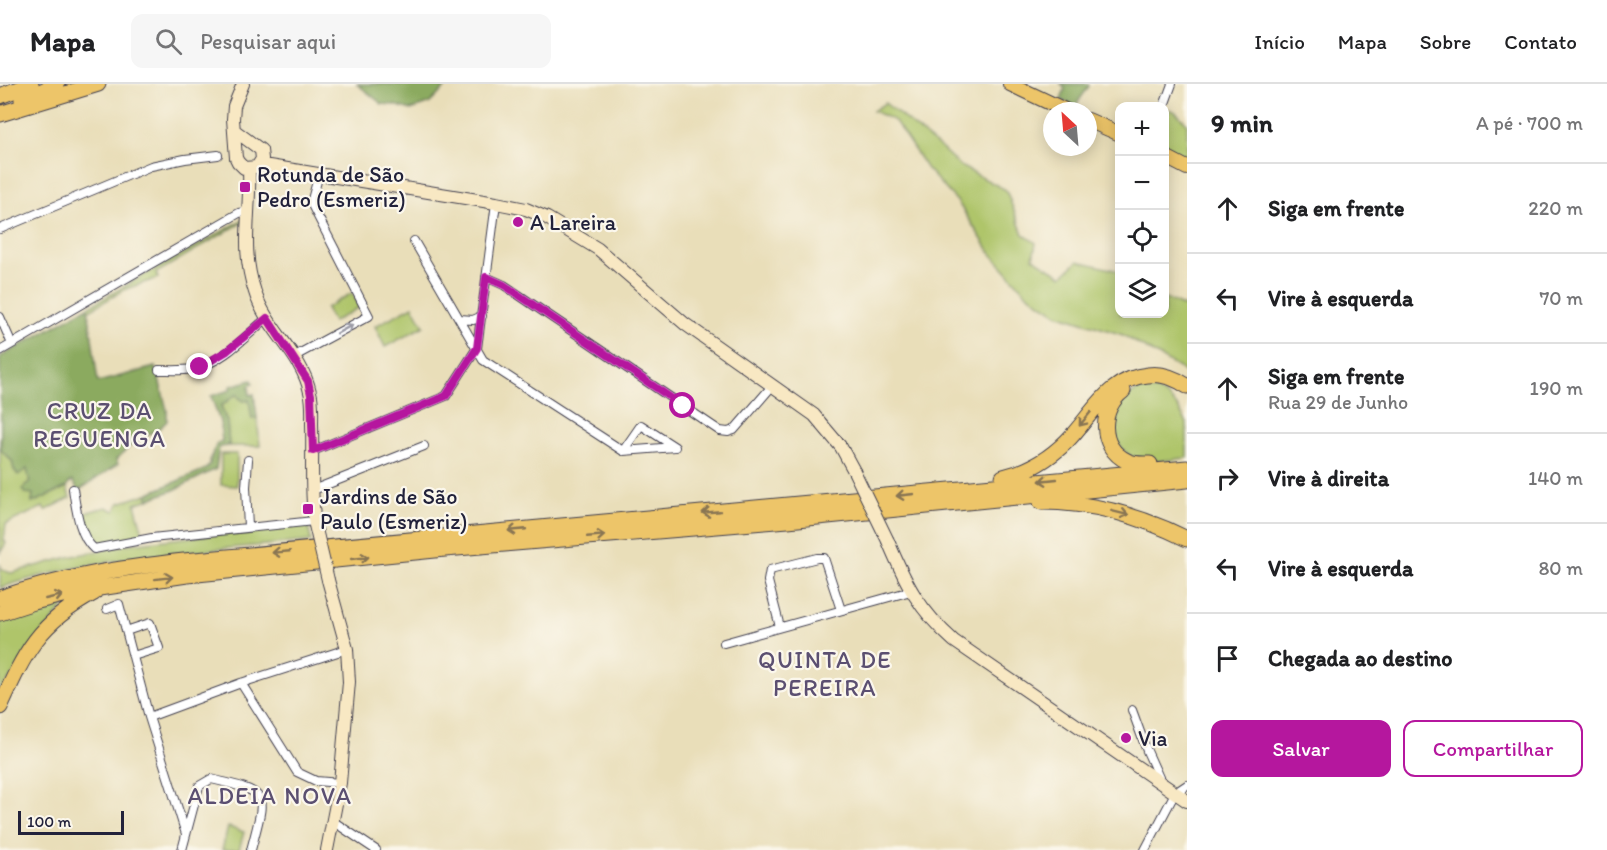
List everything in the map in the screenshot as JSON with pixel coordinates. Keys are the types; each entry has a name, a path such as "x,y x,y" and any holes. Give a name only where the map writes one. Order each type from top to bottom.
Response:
{"highway":[{"path":"0,94 15,84"},
{"path":"0,94 31,84"},
{"path":"0,112 57,84"},
{"path":"0,112 98,84"},
{"path":"963,488 978,482 1022,472 1039,464 1067,441 1108,393 1125,381 1141,375 1160,375 1176,379 1187,386"},
{"path":"1169,470 1164,465 1136,464 1121,458 1107,436 1106,417 1111,404 1120,393 1141,384 1155,383 1170,386 1187,399"},
{"path":"0,598 73,577 142,566 1187,468"},
{"path":"0,614 48,598 178,576 788,520 1187,480"},
{"path":"1001,498 1006,502 1067,502 1096,507 1159,525 1187,539"},
{"path":"0,707 23,657 44,628 69,608 110,586"}],"main road":[{"path":"1010,84 1049,102"},
{"path":"1097,124 1115,132"},
{"path":"1169,159 1187,168"}],"street":[{"path":"1165,102 1172,84"},
{"path":"242,86 234,106 234,130 238,162 244,168 269,166 525,209 547,218 598,249 685,324 773,385 822,423 841,447 854,471 904,580 921,608 936,625 954,641 1187,801"},
{"path":"234,130 258,147 262,154 286,170"},
{"path":"237,153 242,146 252,144"},
{"path":"262,154 262,159 253,168 246,232 246,256 255,293 267,318 308,381 311,395 314,523 347,649 350,682 340,783 327,850"},
{"path":"0,229 151,166 218,155"},
{"path":"293,357 369,315 311,203 319,174"},
{"path":"313,451 446,396 477,348 496,203"},
{"path":"0,351 239,213 249,211"},
{"path":"414,241 483,360 623,451 675,447 641,425 623,451"},
{"path":"486,277 504,285 720,431 734,430 773,385"},
{"path":"0,316 12,344"},
{"path":"460,319 473,320 482,316"},
{"path":"159,370 189,370 213,361 267,318"},
{"path":"314,490 424,446"},
{"path":"248,460 246,487 248,527"},
{"path":"73,489 81,525 94,549 152,538 248,527 314,523"},
{"path":"780,627 768,581 770,570 824,558 841,610"},
{"path":"724,643 911,591"},
{"path":"107,609 119,604 149,717 186,834"},
{"path":"126,631 150,623 159,648 133,656"},
{"path":"149,717 241,683 347,649"},
{"path":"241,683 297,772 316,781 340,783"},
{"path":"1132,710 1163,785"},
{"path":"182,850 199,786 211,779 250,788 260,796 262,807 251,850"},
{"path":"1145,850 1175,793 1187,785"},
{"path":"334,822 376,850"}],"green space":[{"path":"357,84 449,84 430,103 411,110 382,104"},
{"path":"1061,84 1088,84 1089,86 1078,102 1065,102 1061,99 1065,89"},
{"path":"885,103 960,166 1006,190 1023,234 1036,243 1033,258 1062,276 1078,261 1115,270 1115,318 1169,318 1169,300 1187,308 1187,373 1123,335 1057,314 1028,295 992,255 957,201 927,169 895,121 873,111"},
{"path":"1169,110 1174,111 1187,123 1187,163 1169,153"},
{"path":"242,220 243,222 156,273 158,278 126,289 88,311 88,307"},
{"path":"352,293 360,307 333,322 326,308"},
{"path":"413,306 424,326 385,347 375,326"},
{"path":"88,307 98,382 155,367 157,374 161,375 159,379 167,410 167,421 130,446 116,460 118,464 78,491 73,481 67,487 32,503 33,494 25,493 22,489 30,482 27,469 18,475 12,461 1,450 0,357"},
{"path":"252,380 253,383 249,386 250,395 254,394 257,418 252,419 249,400 244,401 237,394 221,406 227,422 229,446 219,447 216,469 174,490 149,499 147,494 206,469 217,443 222,441 220,422 211,396 230,390 230,386"},
{"path":"1142,389 1156,390 1166,395 1176,405 1187,423 1187,458 1154,461 1135,459 1118,443 1112,426 1115,410 1126,397"},
{"path":"237,393 244,401 249,400 252,419 257,418 260,446 229,446 227,422 221,406"},
{"path":"0,439 6,456 12,461 14,470 27,468 30,482 25,485 33,494 32,503 67,487 70,498 45,511 43,507 6,524 4,540 6,543 0,553"},
{"path":"221,454 237,454 237,486 221,485"},
{"path":"147,494 149,499 135,504 144,537 94,546 85,529 81,514 106,507 115,511 119,503"},
{"path":"308,524 311,541 193,551 115,561 76,568 0,588 0,564 2,570 11,573 69,557 130,544"},
{"path":"68,600 0,692 0,621"},
{"path":"228,827 244,832 239,850 222,850"}],"place":[{"name":"Rotunda de São Pedro (Esmeriz)","path":"245,187"},
{"name":"A Lareira","path":"518,222"},
{"name":"Jardins de São Paulo (Esmeriz)","path":"308,509"},
{"name":"Via","path":"1126,738"}],"district":[{"name":"CRUZ DA REGUENGA","path":"100,424"},
{"name":"QUINTA DE PEREIRA","path":"825,673"},
{"name":"ALDEIA NOVA","path":"270,795"}],"route":[{"path":"200,367 227,351 267,318 308,381 311,395 313,451 446,396 477,348 486,277 491,277 683,406"}]}
